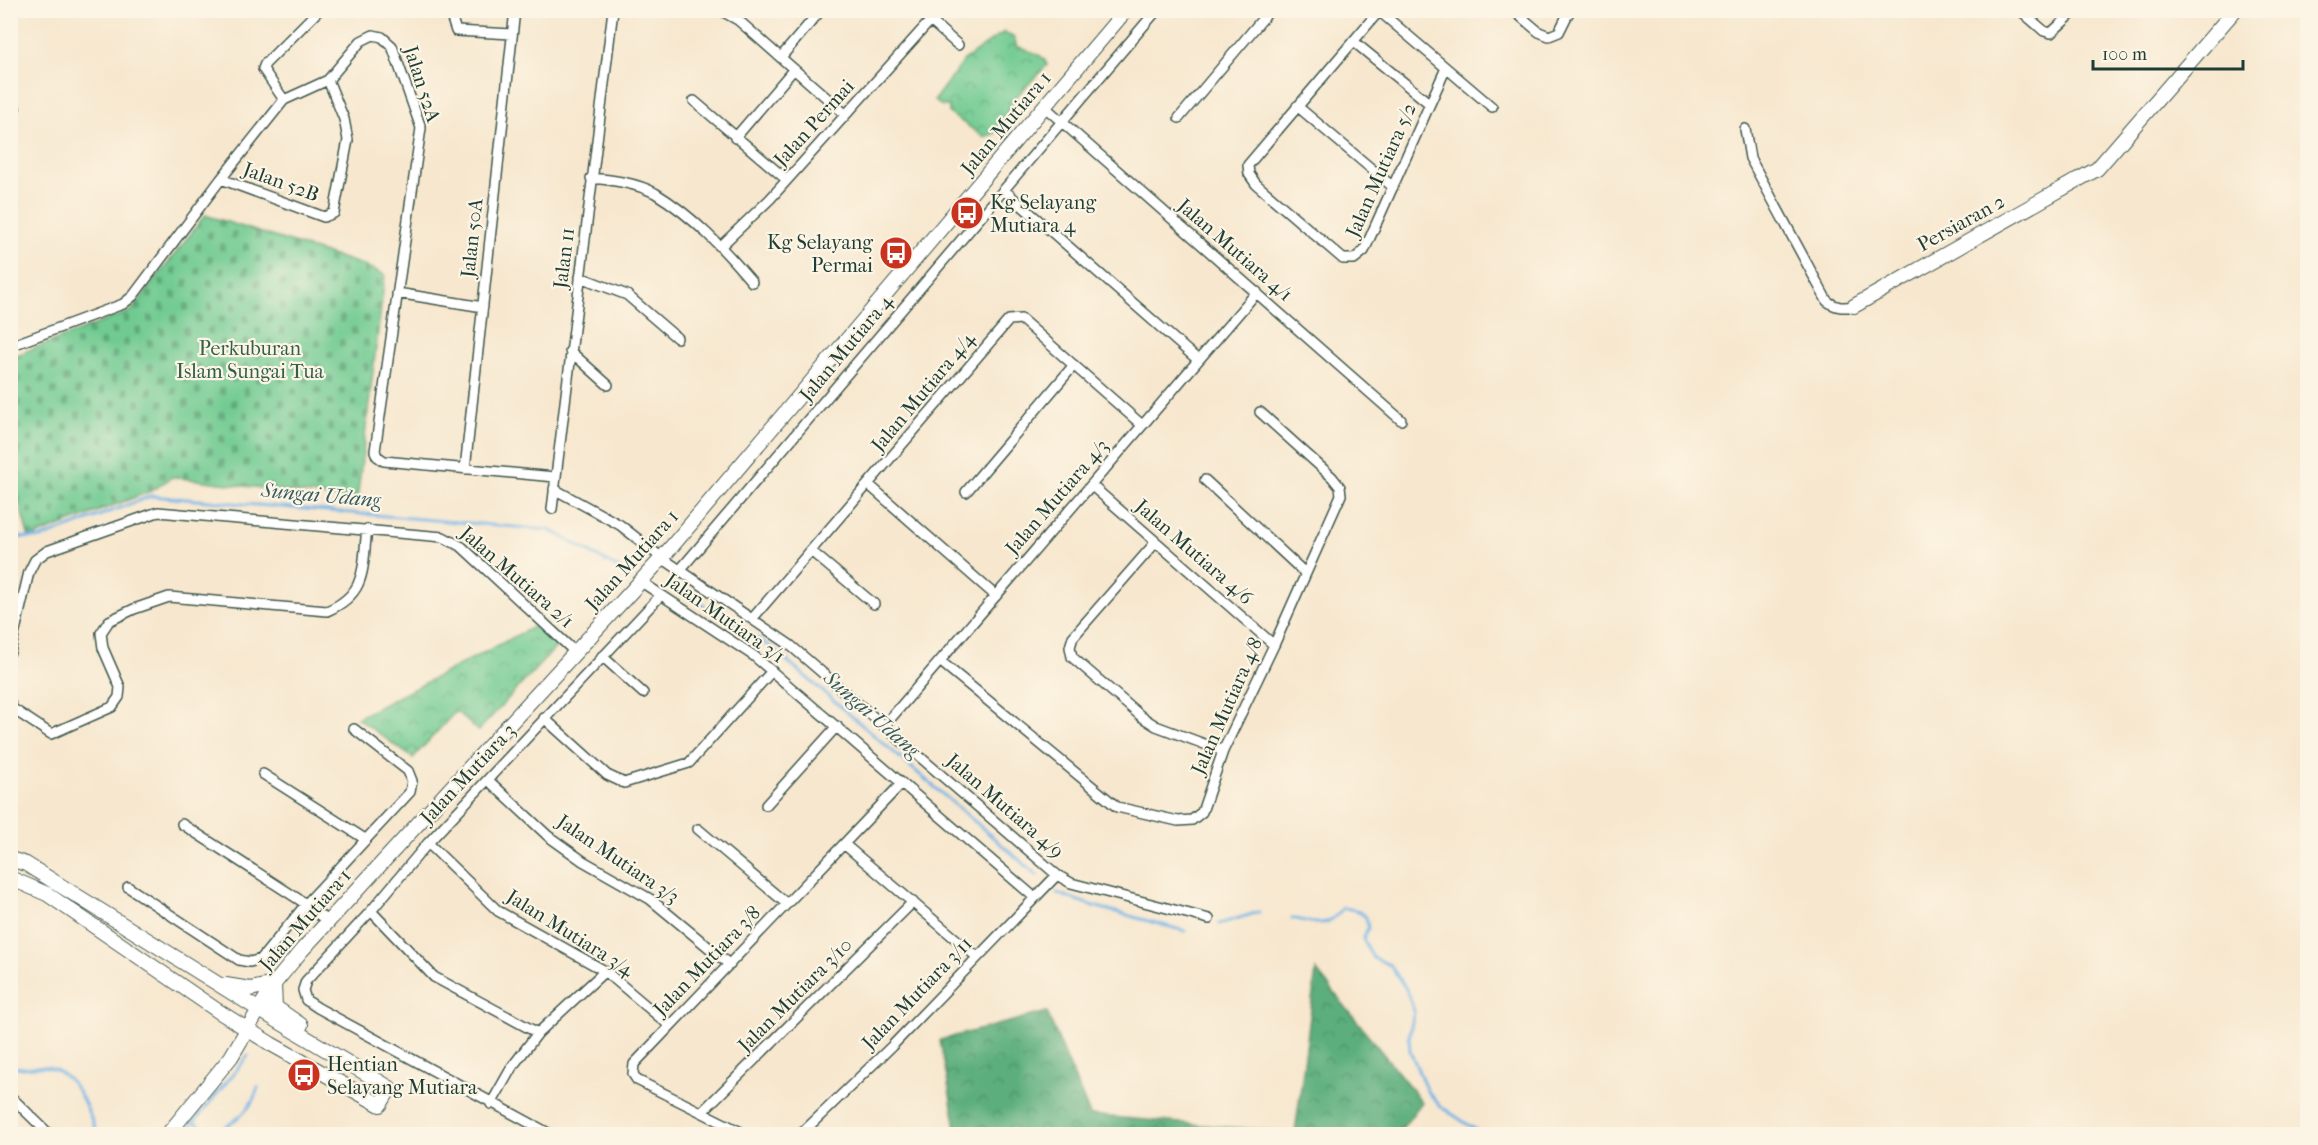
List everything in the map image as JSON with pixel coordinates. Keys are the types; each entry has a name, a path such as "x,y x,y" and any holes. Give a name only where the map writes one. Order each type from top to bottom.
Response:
{"street":[{"path":"284,100 263,69 265,64 319,10"},
{"path":"448,10 456,31 512,34"},
{"name":"Jalan 50A","path":"465,469 515,10"},
{"name":"Jalan 11","path":"552,509 613,10"},
{"path":"720,10 738,20 845,114"},
{"path":"781,57 821,10"},
{"path":"918,10 958,45"},
{"name":"Jalan Mutiara 1","path":"168,1134 231,1057 274,984 327,922 662,558 1126,10"},
{"name":"Jalan Mutiara 4","path":"680,570 1157,10"},
{"path":"1179,118 1270,10"},
{"path":"1513,10 1539,32 1549,36 1559,32 1570,10"},
{"path":"2020,10 2044,31 2051,33 2076,10"},
{"name":"Persiaran 2","path":"1745,129 1749,158 1827,302 1835,307 1854,306 2097,169 2235,10"},
{"path":"1378,11 1492,107"},
{"name":"Jalan Mutiara 5/2","path":"1378,11 1249,162 1249,174 1256,184 1343,259 1354,259 1364,250 1446,68"},
{"name":"Jalan Permai","path":"722,246 770,200 930,21"},
{"name":"Jalan 52A","path":"10,346 123,304 133,296 284,100 328,80 361,41 373,35 382,37 392,46 421,128 375,451 377,456 384,461 465,469"},
{"path":"1353,41 1430,104"},
{"path":"735,138 794,69"},
{"name":"Jalan 52B","path":"221,179 324,217 334,213 348,140 344,119 328,80"},
{"path":"694,101 787,180"},
{"path":"1297,106 1393,187"},
{"name":"Jalan Mutiara 4/1","path":"1045,107 1401,420"},
{"path":"591,178 621,181 654,193 688,217 722,246 752,282"},
{"path":"1004,190 1198,360"},
{"path":"580,277 627,295 677,338"},
{"name":"Jalan Mutiara 4/3","path":"884,726 1257,292"},
{"path":"397,293 483,307"},
{"name":"Jalan Mutiara 4/4","path":"752,619 1009,320 1021,319 1142,425"},
{"path":"570,351 608,385"},
{"path":"966,492 1074,366"},
{"name":"Jalan Mutiara 4/8","path":"940,661 1117,807 1178,821 1192,820 1202,812 1223,751 1274,645 1341,495 1340,487 1332,477 1260,412"},
{"path":"465,469 555,477"},
{"path":"1205,480 1305,573"},
{"path":"868,484 996,596"},
{"name":"Jalan Mutiara 4/6","path":"1090,485 1274,645"},
{"name":"Jalan Mutiara 4/9","path":"554,489 620,525 662,558 790,645 1071,884 1209,919"},
{"name":"Jalan Mutiara 2/1","path":"10,652 29,572 35,560 47,551 158,512 443,537 462,547 575,652"},
{"path":"10,703 13,709 51,734 111,706 118,697 120,687 103,648 101,633 109,621 134,609 169,597 327,611 344,603 355,592 361,576 367,529"},
{"path":"1156,542 1073,637 1070,647 1072,657 1142,717 1156,726 1223,751"},
{"path":"811,551 874,604"},
{"name":"Jalan Mutiara 3/1","path":"640,581 754,656 1034,897"},
{"name":"Jalan Mutiara 3","path":"491,1104 306,1000 303,990 306,981 371,911 428,843 661,595"},
{"path":"602,656 643,693"},
{"path":"544,718 607,775 624,783 689,763 772,671"},
{"path":"766,806 837,726"},
{"path":"128,887 239,960 250,962 261,958 306,904 410,792 412,781 408,771 354,729"},
{"path":"263,774 365,839"},
{"name":"Jalan Mutiara 3/3","path":"488,780 548,836 584,861 650,899 730,965"},
{"name":"Jalan Mutiara 3/8","path":"745,1134 638,1080 633,1074 634,1064 638,1057 730,965 902,783"},
{"path":"182,824 306,904 327,922"},
{"path":"698,829 787,904"},
{"name":"Jalan Mutiara 3/4","path":"428,843 498,910 605,971 670,1026"},
{"path":"845,845 977,957"},
{"path":"10,859 34,869 318,1046 390,1088 380,1105 271,1044 218,1011 47,894 10,878"},
{"name":"Jalan Mutiara 3/11","path":"801,1134 892,1046 1057,874"},
{"name":"Jalan Mutiara 3/10","path":"702,1112 913,902"},
{"path":"371,911 434,977 538,1032"},
{"path":"550,1134 491,1104 512,1067 538,1032 605,971"},
{"path":"218,984 249,989 274,984 275,1007 313,1035 318,1046"},
{"path":"218,1011 232,1031 231,1057"},
{"path":"231,1057 245,1047 271,1044"},
{"path":"10,1096 49,1134"}],"green space":[{"path":"1004,32 1014,38 1017,46 1042,57 1047,65 1015,98 996,133 984,137 949,113 949,106 942,106 934,100 964,60"},
{"name":"Perkuburan Islam Sungai Tua","path":"205,215 363,265 385,275 357,500 172,477 151,491 29,538 11,481 11,357 131,311"},
{"path":"535,626 557,646 478,731 456,711 413,758 357,718"},
{"path":"1316,970 1422,1102 1398,1134 957,1134 940,1040 1047,1012 1090,1115 1295,1133"}],"waterway":[{"name":"Sungai Udang","path":"10,537 41,538 151,496 550,530 625,572"},
{"name":"Sungai Udang","path":"677,589 771,647 1037,875"},
{"name":"Sungai Udang","path":"1057,893 1090,905 1185,931"},
{"name":"Sungai Udang","path":"1292,918 1314,923 1326,922 1343,908 1356,910 1366,917 1368,928 1363,939 1373,958 1390,965 1406,989 1414,1011 1409,1038 1410,1051 1427,1091 1440,1106 1482,1134"},
{"name":"Sungai Udang","path":"1219,924 1259,912"},
{"path":"184,1134 248,1056"},
{"path":"10,1065 20,1068 48,1067 67,1077 80,1094 97,1134"},
{"path":"194,1122 216,1133 247,1109 258,1087"}],"place":[{"name":"Kg Selayang Mutiara 4","path":"967,213"},
{"name":"Kg Selayang Permai","path":"896,253"},
{"name":"Hentian Selayang Mutiara","path":"304,1075"}]}
